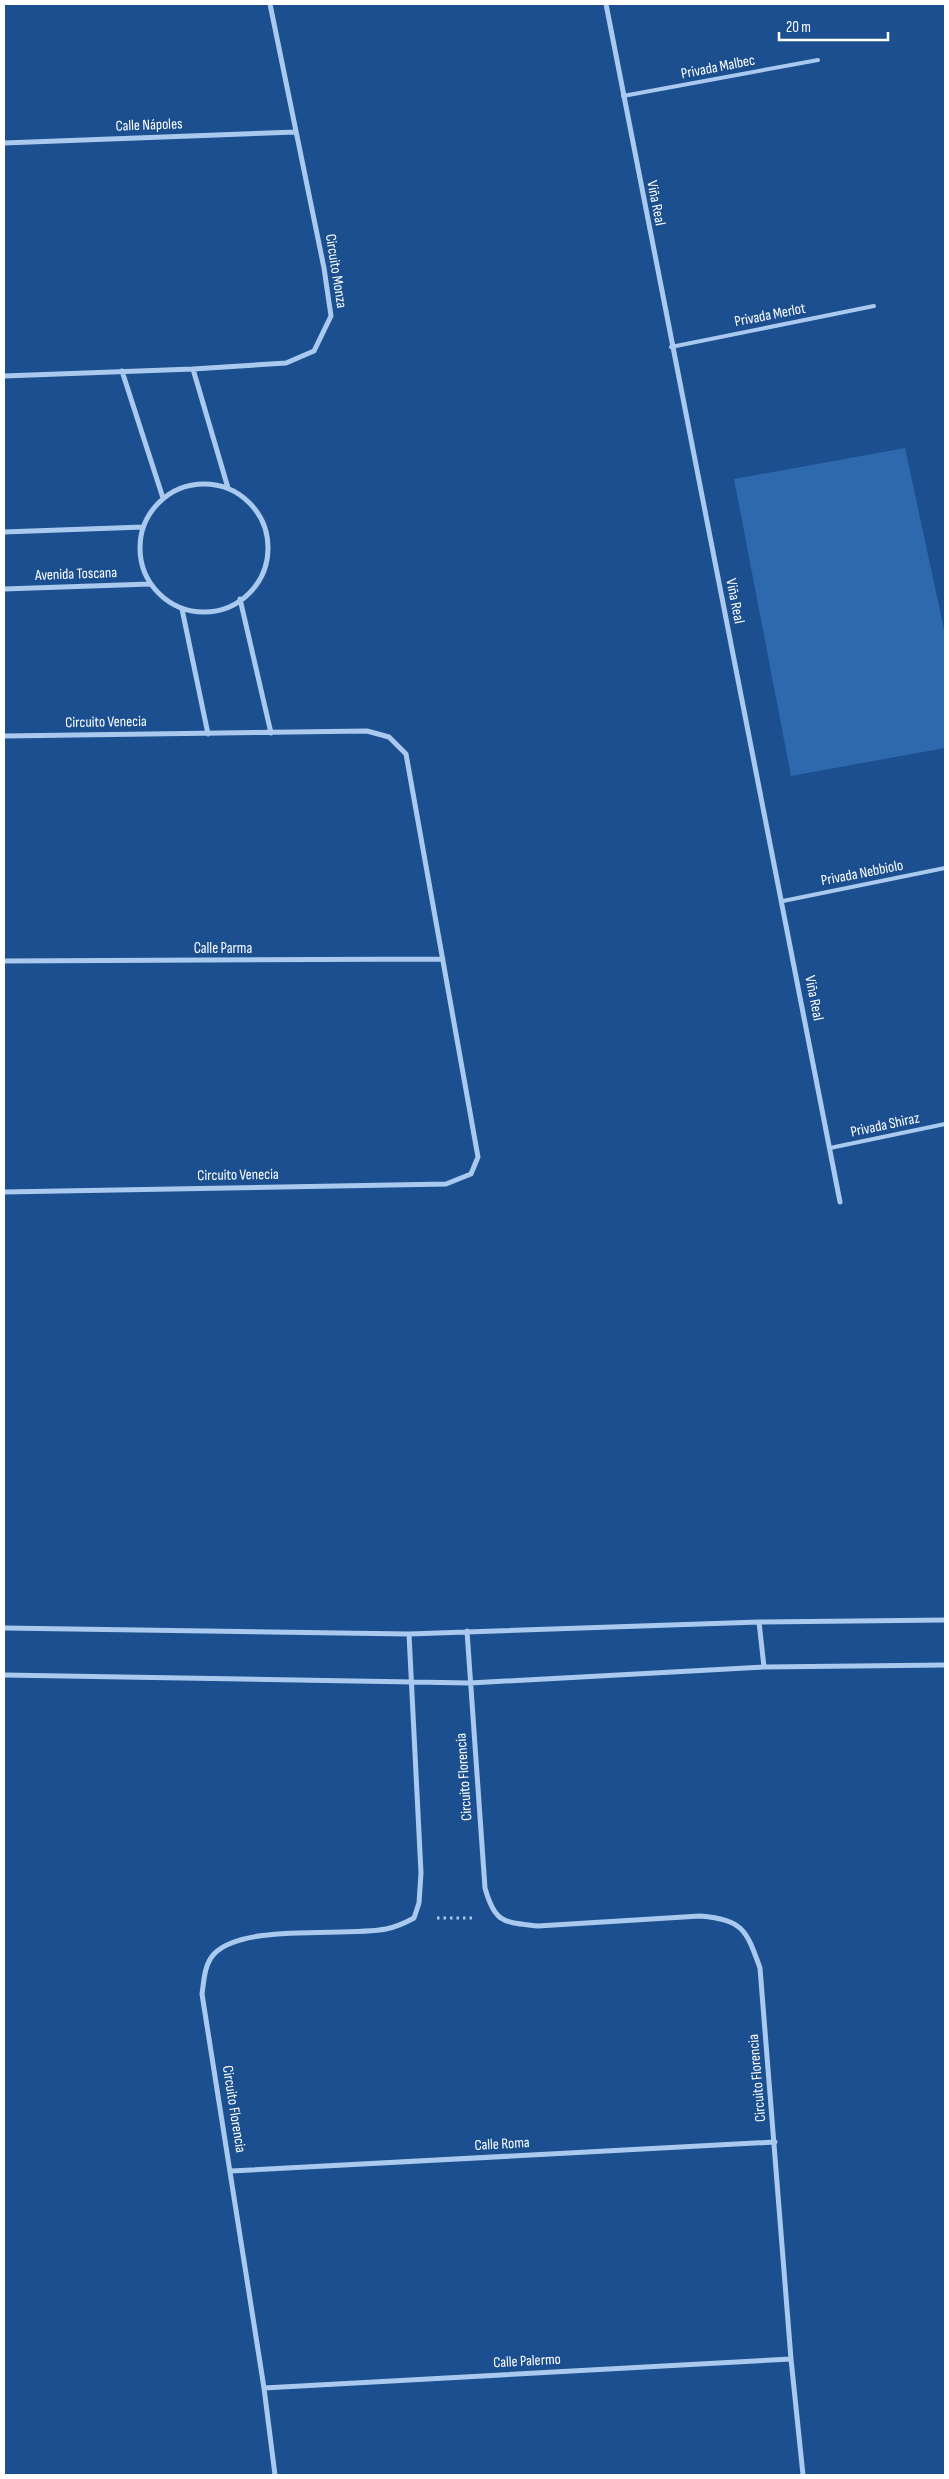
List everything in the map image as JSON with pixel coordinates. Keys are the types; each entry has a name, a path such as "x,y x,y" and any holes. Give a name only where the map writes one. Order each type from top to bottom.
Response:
{"street":[{"name":"Circuito Monza","path":"4,376 193,369 286,363 314,351 331,316 324,268 270,4"},
{"name":"Viña Real","path":"606,4 671,347 783,900 840,1202"},
{"name":"Calle Nápoles","path":"4,143 296,132"},
{"path":"193,369 228,488"},
{"path":"122,371 163,498"},
{"path":"206,484 228,488 247,500 261,517 269,549 264,570 253,590 226,609 204,613 182,609 165,600 150,584 141,563 139,549 143,527 154,507 163,498 183,487 206,484"},
{"path":"4,532 143,527"},
{"name":"Avenida Toscana","path":"4,589 150,584"},
{"path":"240,599 271,733"},
{"path":"182,609 208,734"},
{"name":"Circuito Venecia","path":"4,736 367,731 388,737 406,754 478,1157 471,1174 446,1184 4,1192"},
{"name":"Calle Parma","path":"4,961 443,959"},
{"path":"4,1628 409,1634 759,1622 945,1620"},
{"path":"759,1622 764,1668"},
{"name":"Circuito Florencia","path":"467,1631 485,1888 490,1907 499,1918 513,1923 538,1926 700,1916 725,1918 740,1928 749,1938 760,1968 791,2360 803,2475"},
{"path":"409,1634 421,1873 419,1903 414,1918"},
{"path":"4,1675 470,1683 764,1668 945,1665"},
{"name":"Circuito Florencia","path":"275,2475 264,2388 202,1994 206,1970 214,1954 234,1941 259,1936 384,1929 414,1918"},
{"name":"Calle Roma","path":"231,2171 775,2142"},
{"name":"Calle Palermo","path":"264,2388 791,2360"}],"lane":[{"name":"Privada Malbec","path":"622,96 818,60"},
{"name":"Privada Merlot","path":"671,347 874,306"},
{"name":"Privada Nebbiolo","path":"783,900 945,868"},
{"name":"Privada Shiraz","path":"830,1148 945,1124"}],"path":[{"path":"414,1918 499,1918"}],"shaded area":[{"path":"905,448 945,634 945,748 791,776 734,479"}]}
